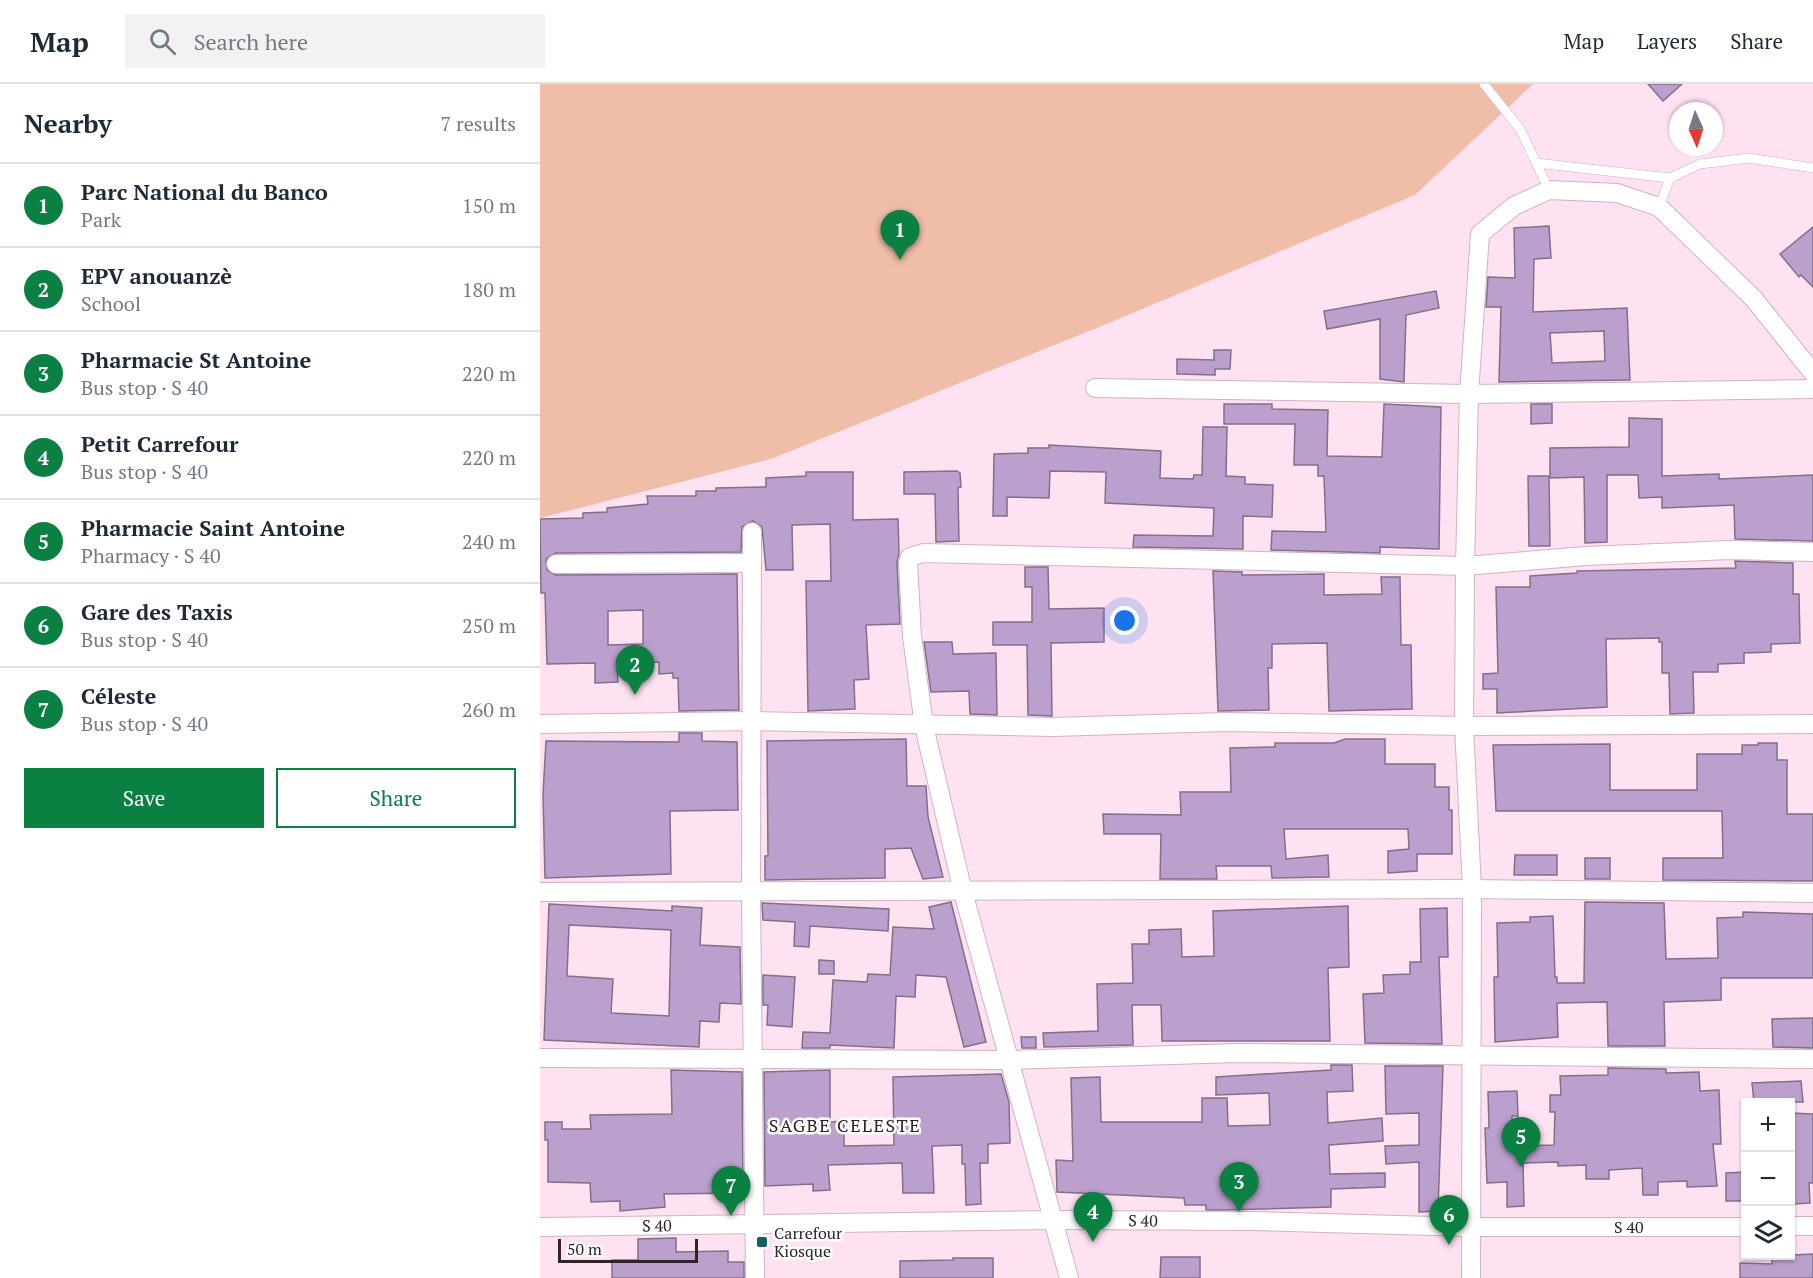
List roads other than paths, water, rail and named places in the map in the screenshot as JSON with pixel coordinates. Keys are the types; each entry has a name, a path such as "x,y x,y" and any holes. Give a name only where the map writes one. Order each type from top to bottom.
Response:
{"street":[{"path":"1471,1278 1469,1055 1472,889 1464,726 1465,566 1469,394 1480,234 1514,206 1549,190 1617,193 1659,207 1754,299 1813,373"},
{"path":"1095,388 1469,394 1813,389"},
{"path":"752,532 751,892 755,1278"},
{"path":"1070,1278 963,892 924,726 912,636 908,562 915,554 1465,566 1610,555 1729,550 1813,552"},
{"path":"556,564 752,563"},
{"path":"540,724 753,721 1052,727 1225,722 1464,726 1813,724"},
{"path":"540,892 751,892 852,889 963,892 1472,889 1813,893"},
{"path":"540,1058 1010,1060 1238,1053 1813,1059"},
{"name":"S 40","path":"540,1227 1055,1220 1252,1221 1470,1227 1741,1227"},
{"path":"1795,1226 1813,1226"}],"lane":[{"path":"1484,84 1520,129 1549,190"},
{"path":"1536,163 1670,178 1700,164 1749,158 1813,168"},
{"path":"1659,207 1670,178"}],"place":[{"name":"Parc National du Banco","path":"900,260"},
{"name":"EPV anouanzè","path":"635,695"},
{"name":"Pharmacie Saint Antoine","path":"1521,1167"},
{"name":"Pharmacie St Antoine","path":"1239,1212"},
{"name":"Céleste","path":"731,1216"},
{"name":"Carrefour Kiosque","path":"762,1242"},
{"name":"Petit Carrefour","path":"1093,1242"},
{"name":"Gare des Taxis","path":"1449,1245"}],"district":[{"name":"SAGBE CELESTE","path":"845,1126"}]}
